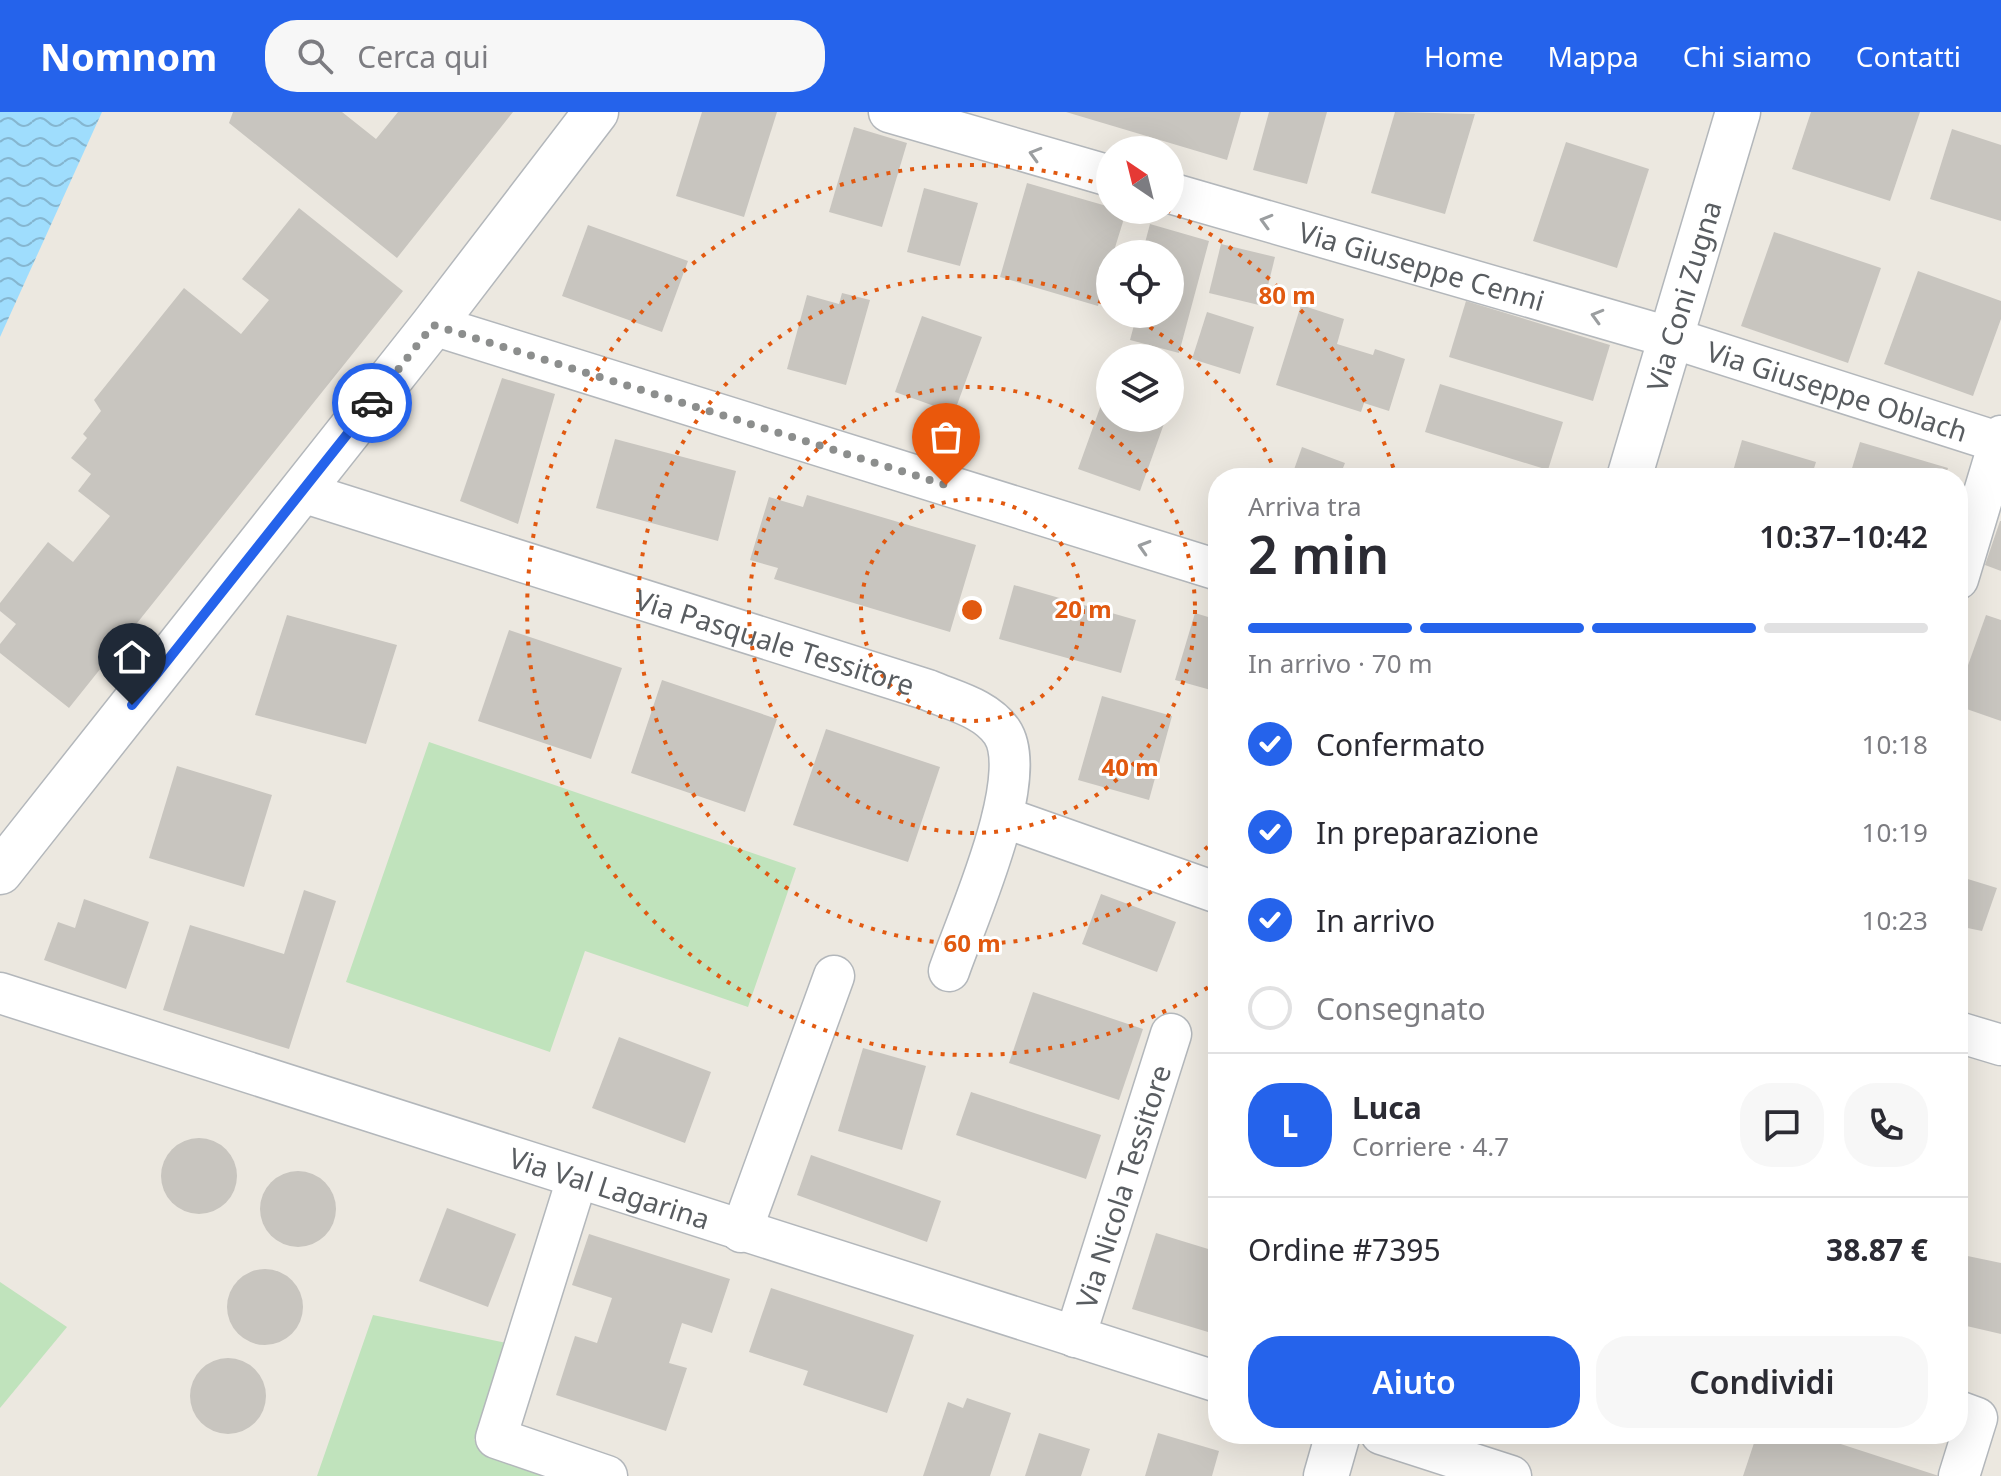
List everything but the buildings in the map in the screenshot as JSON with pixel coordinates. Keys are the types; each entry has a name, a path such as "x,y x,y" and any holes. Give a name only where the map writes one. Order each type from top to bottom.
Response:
{"street":[{"path":"0,872 433,325 596,112"},
{"path":"889,112 1096,172"},
{"name":"Via Coni Zugna","path":"1632,468 1738,112"},
{"name":"Via Giuseppe Cenni","path":"1184,197 1672,338"},
{"path":"433,325 1208,567"},
{"name":"Via Giuseppe Oblach","path":"1672,338 2000,441"},
{"path":"1968,546 2000,441"},
{"name":"Via Pasquale Tessitore","path":"302,492 928,690 981,712 1001,731 1008,747 1010,772 1003,817 949,971"},
{"path":"1003,817 1208,889"},
{"path":"741,1232 834,976"},
{"name":"Via Val Lagarina","path":"0,993 1208,1379"},
{"name":"Via Nicola Tessitore","path":"1075,1337 1171,1034"},
{"path":"1968,1035 2001,1045"},
{"path":"577,1179 496,1438 607,1476"},
{"path":"1959,1476 1977,1418 1968,1415"},
{"path":"1326,1476 1335,1444"},
{"path":"1412,1444 1511,1476"}],"green space":[{"path":"429,742 796,868 748,1007 585,951 550,1052 346,982"},
{"path":"0,1282 67,1327 0,1408"},
{"path":"373,1315 516,1345 474,1440 584,1476 317,1476"}],"water":[{"path":"0,112 102,112 0,337"}],"way so far":[{"path":"372,403 433,325 946,485"}],"route":[{"path":"132,705 372,403"}]}
